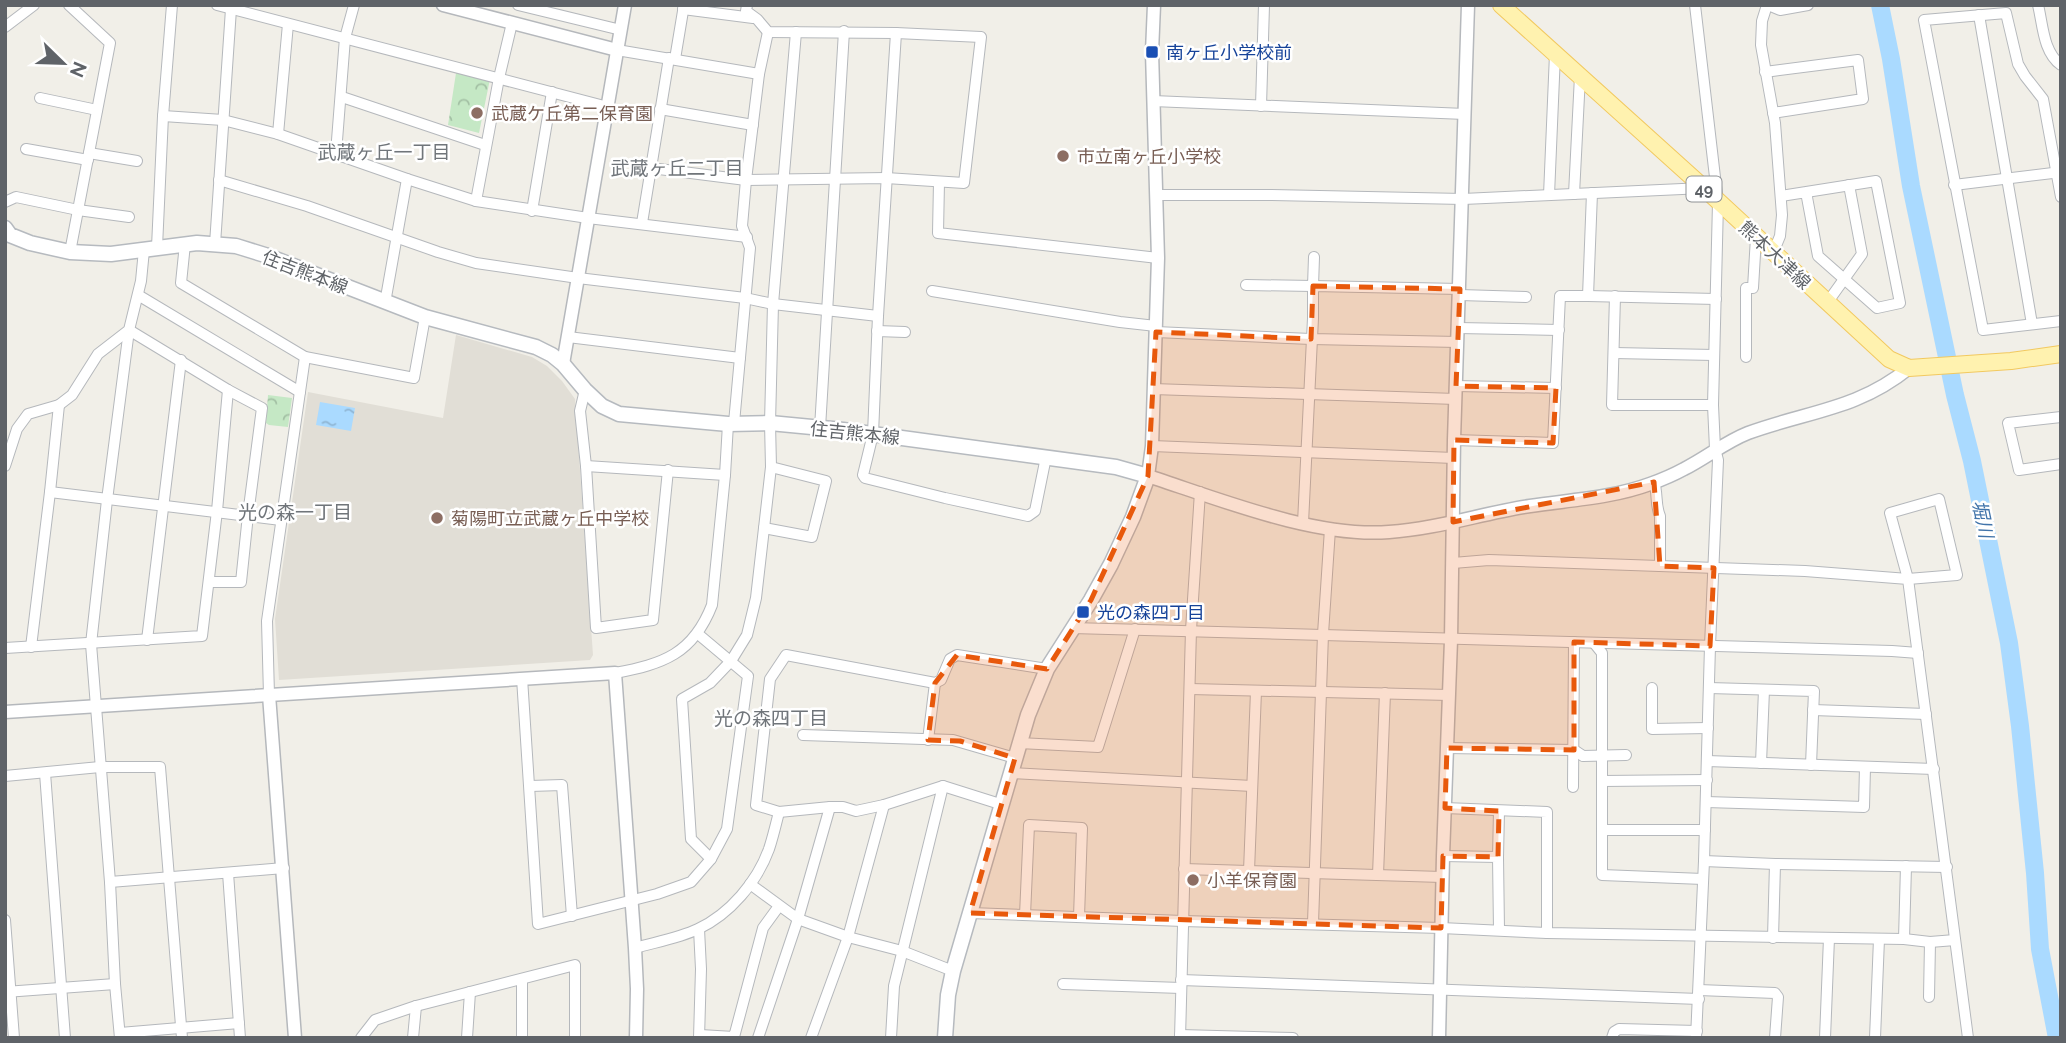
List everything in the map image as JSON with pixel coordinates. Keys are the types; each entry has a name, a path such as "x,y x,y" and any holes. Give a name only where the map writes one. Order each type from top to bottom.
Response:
{"main road":[{"name":"熊本大津線","path":"1501,5 1889,359 1909,368"},
{"name":"住吉熊本線","path":"5,228 10,235 30,243 70,252 111,254 185,244 236,246 425,317 536,347 563,364 584,390 602,406 620,414 731,423 770,423 873,434 1116,467 1148,475"},
{"path":"1909,368 2060,357"},
{"path":"945,1038 948,995 953,971 1028,715 1047,669 1111,564 1133,517 1148,475"}],"street":[{"path":"5,27 34,5"},
{"path":"69,5 110,43 70,252"},
{"path":"172,5 150,249 129,330 91,644 120,1035 181,1033 239,1023"},
{"path":"217,5 608,107"},
{"path":"336,153 345,38 354,5"},
{"path":"443,5 617,50 759,74"},
{"path":"518,5 621,30"},
{"path":"563,364 625,5"},
{"path":"651,168 746,180 886,178 964,183 981,37 768,32 746,11 747,5"},
{"path":"1154,5 1152,52 1157,258 1152,446 1148,475 1303,523 1354,533 1390,532 1528,506 1603,496 1654,482 1684,469 1715,449 1751,432 1845,405 1883,387 1909,368"},
{"path":"1261,106 1264,5"},
{"path":"1439,1038 1468,5"},
{"path":"1612,1038 1614,1032 1619,1029 1696,1034 1718,460 1713,405 1718,203 1695,5"},
{"path":"1773,254 1780,236 1780,196 1773,113 1761,45 1762,21 1767,5 1780,10 1808,5"},
{"path":"2038,5 2048,49 2054,60 2061,65"},
{"path":"642,223 660,109 683,7 757,19"},
{"path":"215,244 231,9"},
{"path":"2061,197 2059,172 2043,99 2018,64 2006,13 1924,20 1983,330 2061,321"},
{"path":"1979,15 2032,324"},
{"path":"476,201 485,145 512,23"},
{"path":"278,134 288,24"},
{"path":"5,712 615,673 642,668 666,659 683,648 698,634 712,605 750,248 742,226 746,180 759,74 768,32"},
{"path":"711,859 691,839 682,699 710,683 731,661 747,635 753,616 771,467 773,304 796,32"},
{"path":"820,428 844,32"},
{"path":"896,33 873,434 863,475 865,478 945,498 1028,516 1035,511 1046,457"},
{"path":"1549,195 1555,54"},
{"path":"1765,72 1858,60 1863,99 1773,113"},
{"path":"1574,194 1580,76"},
{"path":"532,211 552,92"},
{"path":"342,96 485,145"},
{"path":"40,99 97,110"},
{"path":"1153,101 1465,114"},
{"path":"660,109 753,125"},
{"path":"163,116 223,120 278,134 476,201 532,211 747,237"},
{"path":"26,149 137,161"},
{"path":"1954,186 2059,172"},
{"path":"385,303 407,179"},
{"path":"219,180 307,206 476,263 878,316"},
{"path":"1780,196 1875,181 1900,303 1877,308 1818,256 1806,192"},
{"path":"939,182 938,233 1157,258"},
{"path":"1827,303 1862,254 1849,185"},
{"path":"1156,195 1462,199 1704,188"},
{"path":"1588,296 1592,193"},
{"path":"5,202 16,197 129,217"},
{"path":"1746,357 1746,288 1753,288 1756,237"},
{"path":"185,244 181,283 305,357 414,378 425,317"},
{"path":"1303,523 1314,257"},
{"path":"1246,285 1460,292 1527,297"},
{"path":"932,292 1156,329 1311,339 1458,342"},
{"path":"138,295 300,392"},
{"path":"1454,440 1553,443 1560,296 1716,299"},
{"path":"1615,296 1612,405 1713,405"},
{"path":"1458,328 1559,330"},
{"path":"129,330 262,408 242,583 209,582"},
{"path":"5,466 17,429 28,414 59,405 72,395 98,355 129,330"},
{"path":"877,331 905,332"},
{"path":"568,337 740,358"},
{"path":"1614,353 1714,355"},
{"path":"295,1038 269,695 267,621 305,357"},
{"path":"147,640 181,360"},
{"path":"1153,389 1308,394 1556,388"},
{"path":"5,648 202,636 228,390"},
{"path":"584,390 580,411 596,628 653,620 668,470"},
{"path":"31,647 59,405"},
{"path":"2061,416 2008,423 2018,470 2061,464"},
{"path":"1152,446 1454,458"},
{"path":"586,466 725,475"},
{"path":"764,528 812,537 827,481 771,467"},
{"path":"1654,482 1660,516 1660,566"},
{"path":"50,492 281,520"},
{"path":"1200,492 1191,630 1180,1036 1293,1038"},
{"path":"1453,563 1489,559 1805,571 1908,579 1957,575 1939,499 1890,513 1908,579 1968,1038"},
{"path":"1313,923 1323,634 1331,529"},
{"path":"1072,628 1918,653"},
{"path":"1019,743 1098,747 1135,629"},
{"path":"522,678 538,924 657,894 691,881 711,859 727,829 748,676 698,634"},
{"path":"1573,787 1574,642"},
{"path":"1594,643 1602,653 1602,875 1703,879"},
{"path":"1000,804 943,786 856,811 830,807 779,812 756,805 770,679 786,655 935,683 941,680 950,659 957,655 1047,669"},
{"path":"615,673 635,948 636,1038"},
{"path":"928,740 935,683"},
{"path":"1653,688 1652,729 1708,728"},
{"path":"1709,688 1814,691 1811,765"},
{"path":"1189,689 1449,695"},
{"path":"1761,763 1764,690"},
{"path":"1249,871 1256,691"},
{"path":"1378,875 1385,693"},
{"path":"1813,710 1926,714"},
{"path":"803,735 960,741 1014,758"},
{"path":"1447,748 1574,750 1583,756 1626,755"},
{"path":"1707,761 1934,769"},
{"path":"1706,802 1864,807 1866,766"},
{"path":"5,775 100,767 160,767 181,1033"},
{"path":"45,772 65,1038"},
{"path":"1010,773 1252,786"},
{"path":"1602,781 1707,780"},
{"path":"530,786 562,785 572,916"},
{"path":"891,1038 894,986 943,786"},
{"path":"811,1038 848,937 884,805"},
{"path":"758,1038 798,919 830,807"},
{"path":"1445,808 1547,813 1547,933"},
{"path":"1499,811 1499,930"},
{"path":"635,948 699,929 736,902 769,851 779,812"},
{"path":"1025,915 1029,825 1082,828 1079,917"},
{"path":"1602,830 1705,830"},
{"path":"1443,856 1498,857"},
{"path":"1704,861 1947,867"},
{"path":"1773,938 1775,864"},
{"path":"1904,939 1906,866"},
{"path":"110,881 284,868"},
{"path":"1184,869 1442,877"},
{"path":"228,873 240,1038"},
{"path":"750,884 798,919 848,937 902,951 953,971"},
{"path":"699,929 699,1036 734,1037 763,928 779,906"},
{"path":"970,912 1547,933 1904,939 1930,942 1955,940"},
{"path":"5,920 8,992 14,1038"},
{"path":"1825,1038 1829,938"},
{"path":"1875,1038 1879,939"},
{"path":"1930,942 1930,997"},
{"path":"361,1038 375,1020 416,1006 575,965 575,1038"},
{"path":"522,979 522,1038"},
{"path":"8,992 115,984"},
{"path":"1063,984 1181,984 1440,991 1775,993 1778,997 1775,1038"},
{"path":"467,1038 470,992"},
{"path":"413,1038 416,1006"}],"highlighted area":[{"path":"1313,286 1460,289 1456,386 1556,388 1553,443 1454,440 1453,522 1654,482 1660,566 1714,568 1710,646 1574,642 1574,750 1447,748 1445,808 1499,811 1498,857 1443,856 1441,928 970,913 1015,758 960,741 928,740 935,683 957,655 1047,669 1091,600 1148,476 1156,332 1311,339"}],"shaded area":[{"name":"菊陽町立武蔵ヶ丘中学校","path":"456,335 532,357 547,366 575,399 593,655 590,660 279,680 275,619 308,392 443,418"}],"green space":[{"path":"456,73 490,79 479,133 448,125"},
{"path":"268,395 292,398 288,427 266,423"}],"water":[{"path":"320,402 355,408 351,431 316,425"}],"waterway":[{"name":"堀川","path":"1880,5 1911,186 2009,643 2035,873 2040,949 2057,1038"}],"place":[{"name":"南ヶ丘小学校前","path":"1152,52"},
{"name":"武蔵ケ丘第二保育園","path":"477,113"},
{"name":"市立南ヶ丘小学校","path":"1063,156"},
{"name":"菊陽町立武蔵ヶ丘中学校","path":"437,518"},
{"name":"光の森四丁目","path":"1083,612"},
{"name":"小羊保育園","path":"1193,880"}],"district":[{"name":"武蔵ヶ丘一丁目","path":"384,152"},
{"name":"武蔵ヶ丘二丁目","path":"677,168"},
{"name":"光の森一丁目","path":"295,512"},
{"name":"光の森四丁目","path":"771,718"}]}
